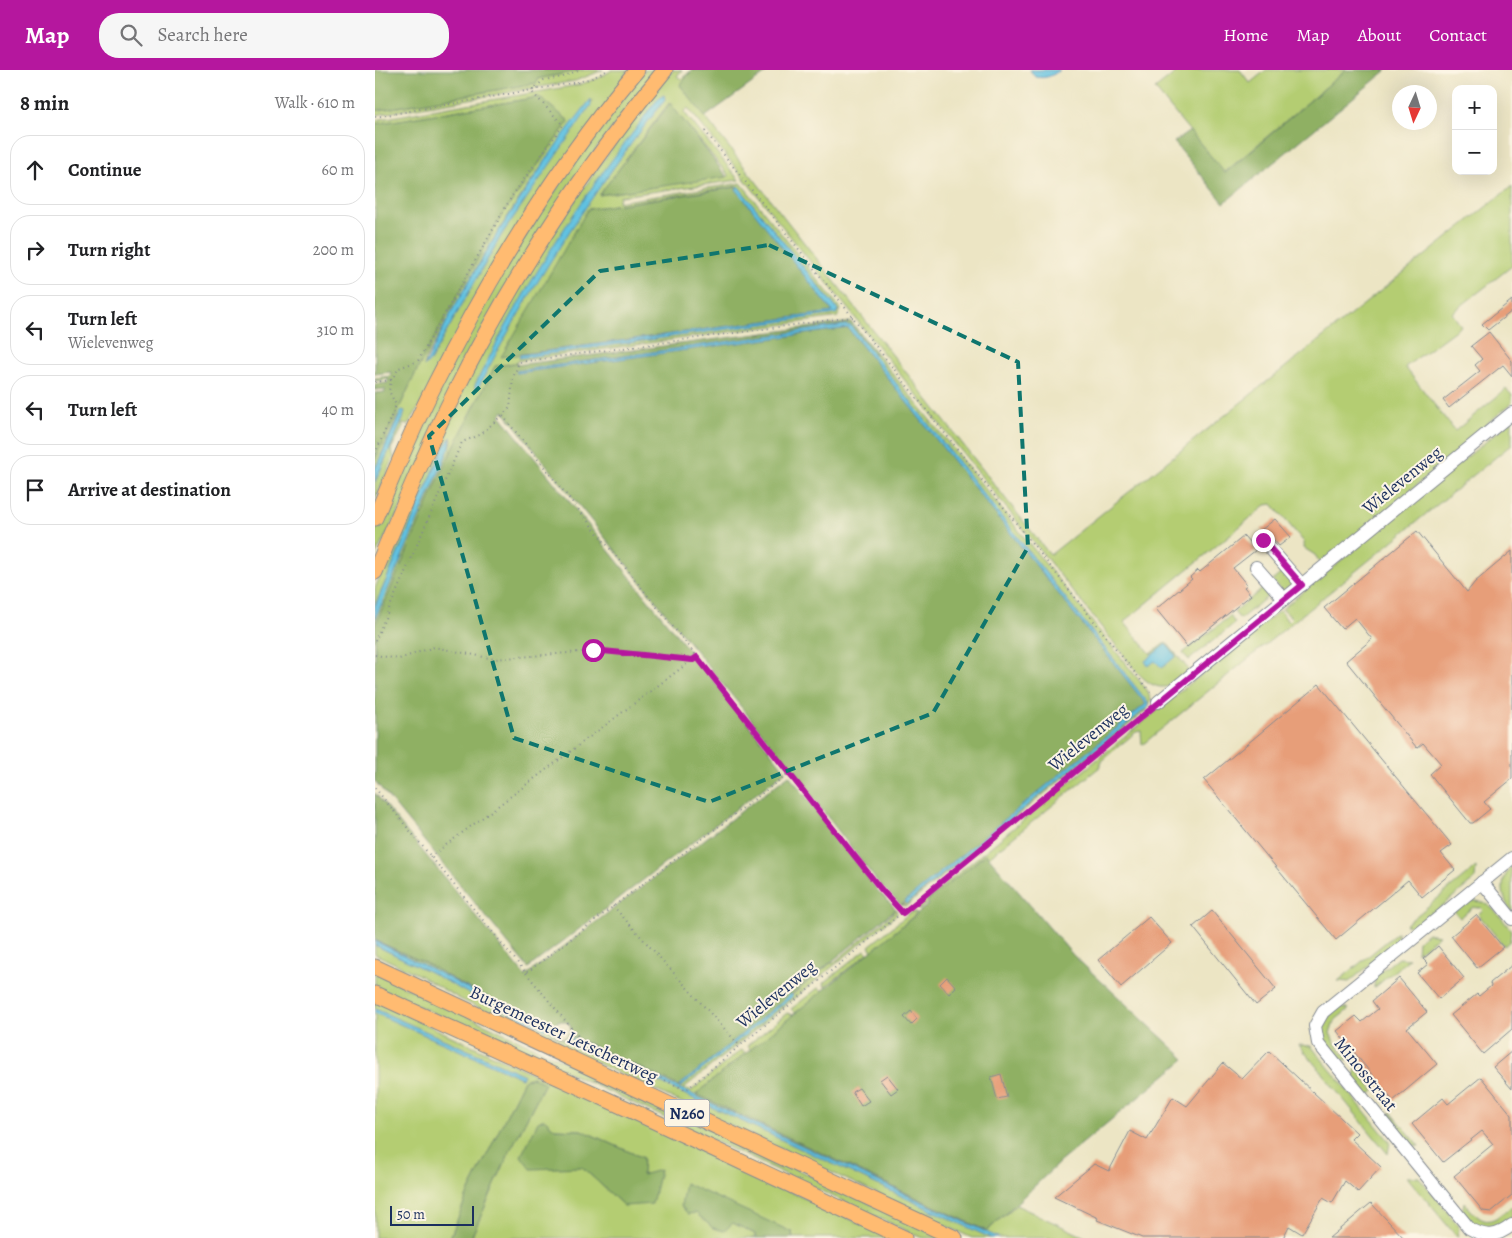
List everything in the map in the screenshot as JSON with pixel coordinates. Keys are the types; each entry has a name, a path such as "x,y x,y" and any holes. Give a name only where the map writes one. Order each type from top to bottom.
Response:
{"main road":[{"path":"375,518 433,386 491,281 560,172 637,70"},
{"path":"375,572 452,397 499,309 573,191 608,142 665,70"},
{"name":"Burgemeester Letschertweg","path":"375,967 955,1238"},
{"name":"N260","path":"375,994 641,1115 904,1238"}],"street":[{"name":"Wielevenweg","path":"1158,702 1512,413"},
{"path":"1263,540 1302,585"},
{"path":"1256,566 1284,600"},
{"path":"1512,858 1482,882 1512,919"},
{"name":"Minosstraat","path":"1482,882 1323,1012 1315,1026 1315,1035 1318,1043 1469,1228 1485,1236 1495,1236 1512,1225"}],"path":[{"path":"531,91 544,80 563,77 578,70"},
{"path":"375,118 531,91 592,78 607,70"},
{"path":"375,454 396,405 389,391 391,380 399,368 418,361 512,196 563,125 531,91"},
{"path":"705,131 1158,702"},
{"path":"375,641 462,442 480,435 510,408 513,378 519,362 853,317"},
{"path":"375,382 391,380"},
{"path":"503,416 790,772 880,888 903,913"},
{"path":"375,655 399,659 434,647 494,659 593,650 693,660"},
{"path":"430,857 697,657"},
{"name":"Wielevenweg","path":"526,973 582,1041 688,1089 1158,702"},
{"path":"375,788 526,973 790,772"},
{"path":"613,906 740,1046"}],"highlighted area":[{"path":"769,245 1018,362 1028,547 933,713 709,802 514,738 429,436 600,271"}],"green space":[{"path":"375,70 583,70 537,79 537,83 375,111"},
{"path":"583,70 603,70 575,81 375,115 375,111 537,83 537,79"},
{"path":"612,70 628,70 408,425 402,424 403,427 391,449 394,457 375,500 375,482 403,419 398,416 375,469 375,460 417,370 501,217 569,121 539,97 375,124 375,120 578,85 599,78","holes":["593,101 502,234 430,361 424,367 426,359 444,325 502,226 545,162"]},
{"path":"645,70 656,70 581,169 375,556 377,524 456,356 513,257 544,209 576,161"},
{"path":"673,70 682,70 677,76 681,79 692,70 680,85 1050,555 1512,186 1512,266 1452,313 1461,326 1405,367 1455,431 1506,389 1512,395 1512,403 1484,426 1485,429 1321,564 1315,555 1304,548 1304,542 1272,504 1266,505 1124,622 1151,654 1166,642 1190,671 1179,681 1171,685 1164,687 1156,686 1143,678 1131,665 688,108 684,112 739,180 620,196 618,202 741,183 841,309 838,317 518,361 517,363 495,366 445,464 375,625 375,619 450,447 451,437 444,447 375,606 375,588 448,418 507,309 558,226 613,147","holes":["664,95 665,100 620,158 578,218 502,342 498,340 535,277 575,215","669,103 729,176 599,195","738,186 838,310 836,314 519,358 588,209"]},
{"path":"692,70 770,70 705,117 680,85"},
{"path":"1179,70 1240,70 1250,83 1266,70 1346,70 1224,173 1155,89"},
{"path":"1346,70 1387,70 1224,203 1174,142 1190,131 1225,173"},
{"path":"539,97 569,121 501,217 417,370 375,460 375,393 385,392 385,389 375,390 375,384 387,383 389,379 375,381 375,378 390,376 391,372 375,374 375,124"},
{"path":"670,103 727,177 599,195"},
{"path":"737,187 833,312 501,357 588,209"},
{"path":"851,322 876,353 873,354 851,326 846,325 517,371 516,373 848,328 1146,704 901,905 877,881 783,759 503,411 500,415 786,771 528,968 375,781 375,625 445,464 495,366 517,363 516,365"},
{"path":"876,353 1147,690 1151,700 1147,710 906,906 901,905 906,903 1149,704 873,354"},
{"path":"1512,420 1512,444 1142,745 1141,731 1136,732 1101,761 1101,766 989,857 985,854 919,910 917,907 1280,610 1288,622 1292,618 1282,609"},
{"path":"1285,570 1296,584 1285,593 1272,581"},
{"path":"1266,586 1272,593 1240,619 1234,612"},
{"path":"1230,616 1235,623 1189,660 1183,653"},
{"path":"789,775 878,891 896,909 679,1086 572,1036 565,1040 551,1034 548,1025 472,990 425,963 375,940 375,793 525,976","holes":["558,1021 570,1024 571,1031 566,1037 562,1038 555,1034 553,1027"]},
{"path":"986,854 1073,955 1185,1059 1061,1161 987,1231 696,1094 929,904 927,901"},
{"path":"1512,865 1512,913 1504,895 1503,883"},
{"path":"1476,867 1475,879 1416,927 1405,925"},
{"path":"1471,901 1478,901 1490,906 1499,915 1511,930 1510,941 1504,946 1478,914 1483,910 1481,908 1473,907 1460,918 1454,911"},
{"path":"896,909 897,914 684,1088 691,1091 741,1050 746,1053 696,1094 987,1231 1016,1205 1087,1238 999,1238 572,1038 571,1041 991,1238 972,1238 460,999 417,974 375,954 375,945 471,995 545,1029 547,1026 472,991 375,940 425,963 472,990 549,1025 551,1034 565,1040 572,1036 681,1087 890,916"},
{"path":"912,911 917,913 872,951 869,946"},
{"path":"1398,932 1397,943 1349,982 1338,981"},
{"path":"1428,933 1439,935 1417,953 1418,941"},
{"path":"865,950 868,953 825,987 824,983"},
{"path":"1398,958 1409,959 1374,988 1375,976"},
{"path":"375,973 944,1238 922,1238 548,1063 375,987"},
{"path":"818,988 823,991 795,1013 791,1009"},
{"path":"375,1001 891,1238 793,1238 792,1232 696,1213 713,1228 733,1223 755,1234 755,1238 471,1238 510,1151 545,1083 532,1077 524,1080 468,1193 450,1238 375,1238 375,1013 522,1078 524,1075 375,1009","holes":["544,1119 555,1129 581,1130 643,1158 641,1176 624,1206 582,1167 563,1166"]},
{"path":"1339,1006 1349,1009 1334,1021 1330,1033 1334,1042 1349,1060 1337,1059 1323,1038 1323,1026 1326,1020"},
{"path":"787,1013 793,1015 750,1050 748,1045"},
{"path":"1299,1045 1311,1046 1390,1142 1388,1154"},
{"path":"1356,1069 1374,1091 1368,1097 1353,1079"},
{"path":"532,1077 545,1083 510,1151 471,1238 450,1238 468,1193 524,1080"},
{"path":"1391,1112 1419,1146 1407,1145 1389,1123"},
{"path":"544,1119 555,1129 581,1130 643,1158 642,1175 660,1170 652,1204 624,1206 582,1167 531,1169 521,1156 538,1122"},
{"path":"1407,1177 1419,1177 1459,1226 1457,1237"},
{"path":"685,1183 792,1232 793,1238 755,1238 755,1234 733,1223 724,1231 713,1228 696,1213 688,1214 681,1206"},
{"path":"1464,1202 1482,1219 1492,1220 1512,1206 1512,1217 1498,1227 1486,1229 1475,1224 1462,1212"}],"water":[{"path":"1030,70 1060,70 1042,78 1035,77"},
{"path":"664,95 665,100 638,134 564,240 519,313 478,388 475,389 475,385 510,318 569,221 648,111"},
{"path":"591,99 591,105 502,234 430,361 424,367 453,309 498,232 561,138"},
{"path":"738,186 838,310 836,314 519,358 520,355 833,312 736,189"},
{"path":"846,325 851,326 1149,704 1148,707 906,904 904,902 1146,704 848,328 516,373 517,371"},
{"path":"402,410 405,411 403,419 375,482 375,469"},
{"path":"451,437 450,447 375,619 375,606 444,447"},
{"path":"1166,644 1176,656 1162,668 1155,661 1148,666 1145,661"},
{"path":"375,941 472,991 547,1026 545,1029 471,995 375,945"},
{"path":"791,994 793,996 681,1087 679,1086"},
{"path":"375,1009 524,1075 522,1078 375,1013"},
{"path":"572,1038 999,1238 991,1238 571,1041"}],"building":[{"path":"1512,300 1512,311 1488,330 1482,324"},
{"path":"1489,332 1512,361 1512,376 1503,365 1449,408 1443,400 1480,371 1475,365 1482,359 1471,346"},
{"path":"1275,519 1291,537 1279,546 1269,534 1261,530"},
{"path":"1417,531 1467,592 1475,582 1512,551 1512,779 1484,802 1490,809 1473,823 1470,823 1430,774 1441,764 1423,743 1417,748 1346,661 1372,639 1355,618 1342,629 1324,608"},
{"path":"1244,536 1256,550 1233,568 1247,585 1244,587 1251,595 1187,647 1156,609 1192,579 1190,577 1198,570 1200,572"},
{"path":"1319,684 1452,845 1441,853 1455,870 1422,897 1408,880 1336,940 1204,780"},
{"path":"1212,911 1276,989 1256,1005 1193,927"},
{"path":"1476,915 1503,947 1477,968 1451,936"},
{"path":"1149,917 1172,943 1121,987 1098,960"},
{"path":"1438,946 1464,978 1439,999 1417,973 1428,964 1423,959"},
{"path":"1512,965 1512,1029 1483,1054 1451,1015 1477,994 1479,996 1491,986 1490,983"},
{"path":"947,977 956,987 949,994 940,984"},
{"path":"1399,978 1427,1012 1407,1028 1437,1064 1393,1101 1337,1031 1356,1016 1362,1022 1378,1009 1372,1001"},
{"path":"911,1011 917,1019 911,1025 904,1017"},
{"path":"1269,1051 1357,1133 1351,1139 1381,1167 1358,1192 1345,1181 1332,1203 1323,1198 1302,1234 1289,1226 1283,1238 1142,1238 1097,1220 1098,1218 1054,1197 1094,1164 1109,1171 1130,1131 1147,1140 1173,1097 1187,1106 1223,1063 1242,1079"},
{"path":"1512,1051 1512,1089 1493,1067"},
{"path":"1001,1074 1007,1097 997,1099 991,1077"},
{"path":"887,1075 898,1089 891,1094 880,1080"},
{"path":"1481,1077 1512,1115 1512,1195 1491,1212 1483,1211 1454,1176 1493,1144 1482,1131 1443,1162 1412,1124 1443,1098 1448,1104"},
{"path":"859,1088 869,1101 861,1106 852,1092"},
{"path":"1371,1203 1404,1238 1329,1238"}],"route":[{"path":"593,650 693,660 697,657 880,888 903,913 1302,585 1263,540"}]}
